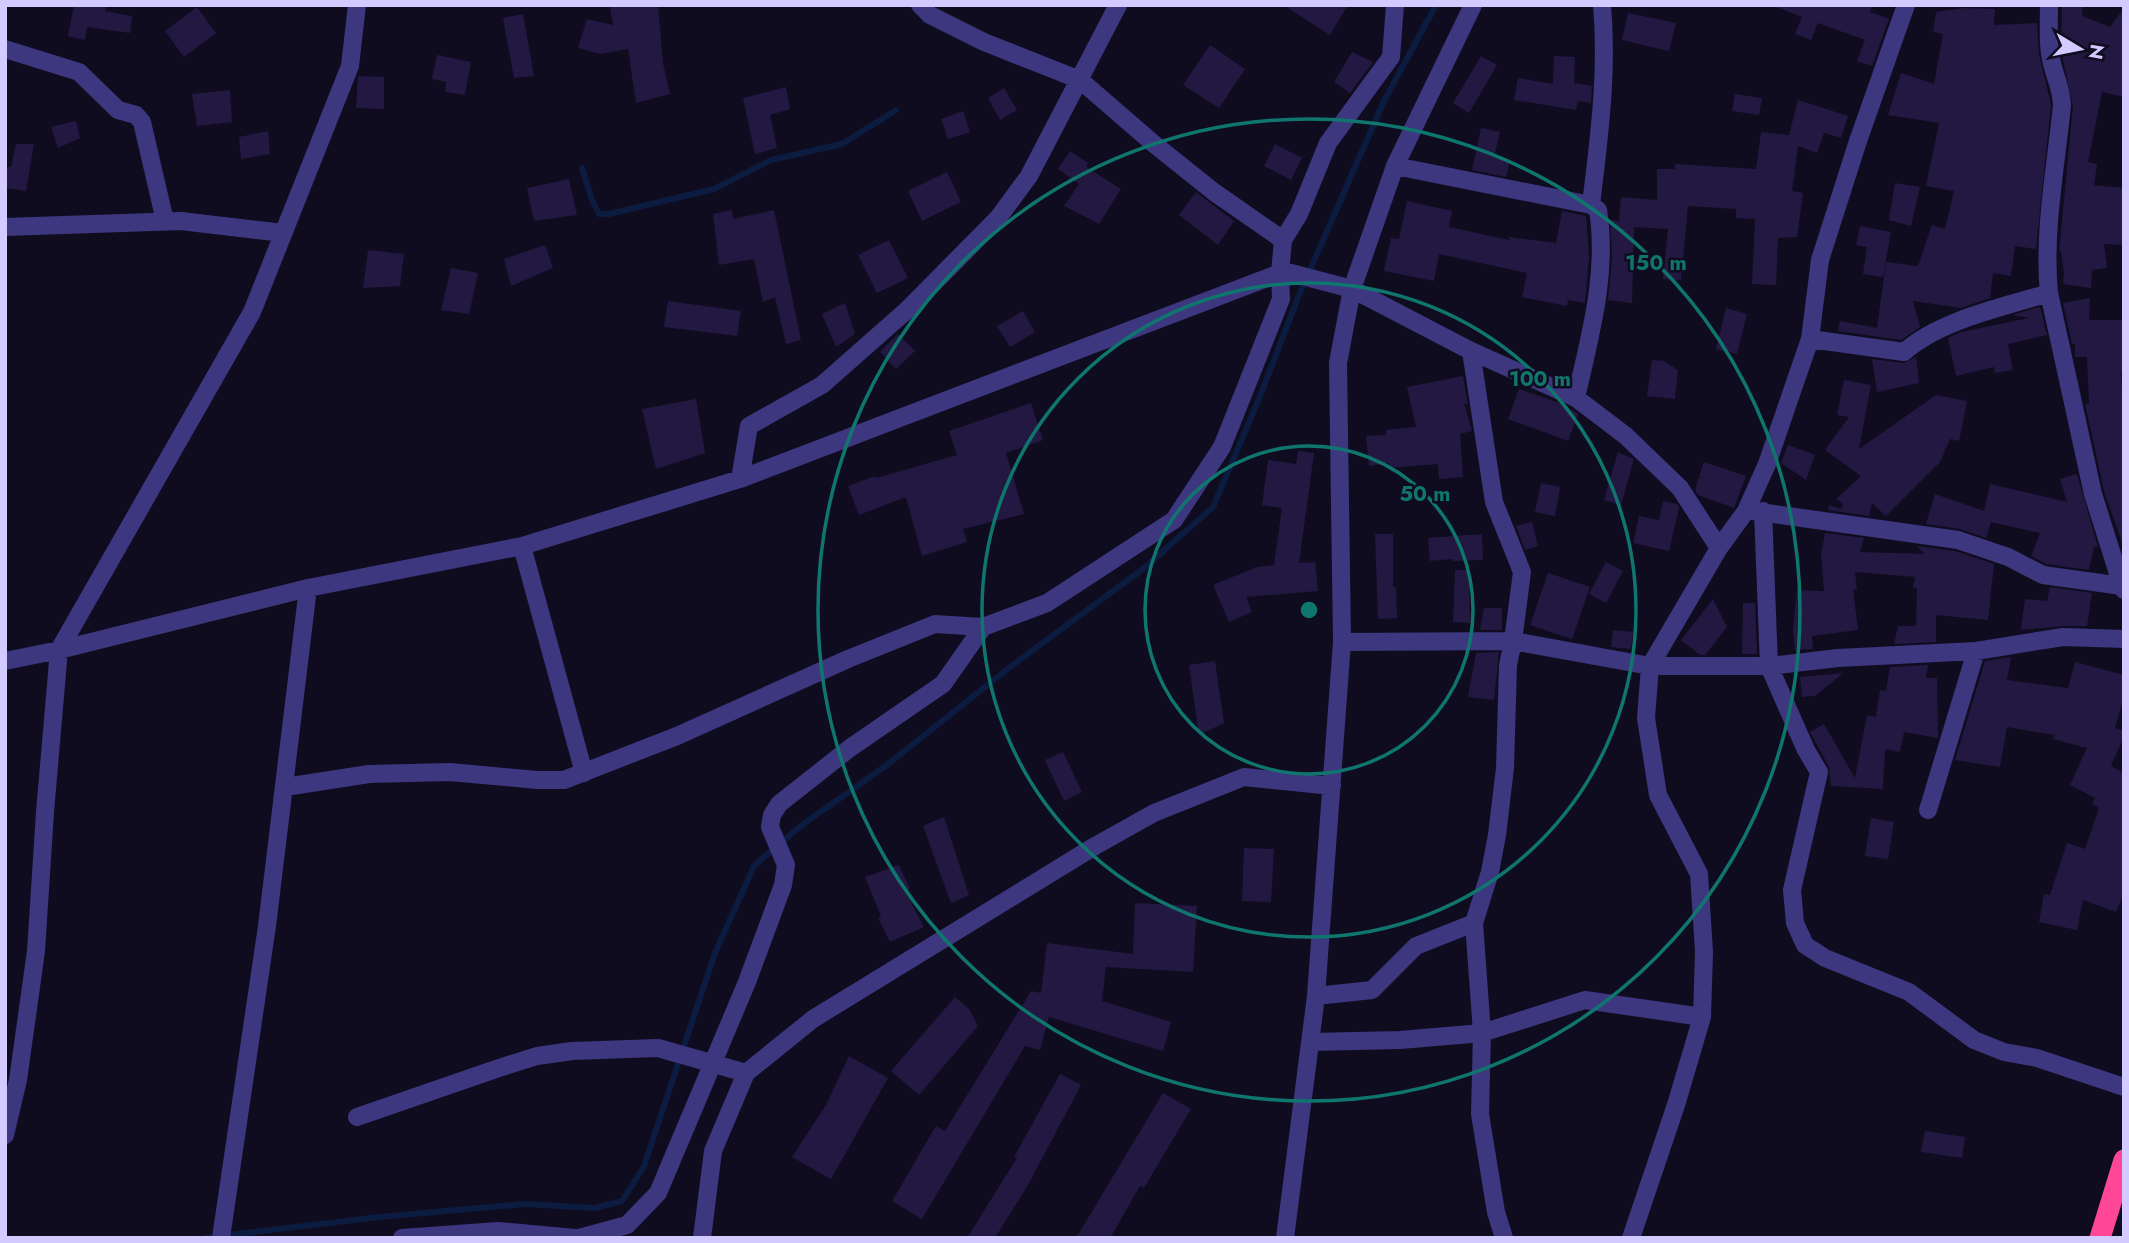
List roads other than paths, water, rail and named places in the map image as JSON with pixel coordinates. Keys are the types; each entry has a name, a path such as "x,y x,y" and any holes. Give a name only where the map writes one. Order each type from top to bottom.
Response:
{"highway":[{"path":"2100,1238 2124,1160"}],"street":[{"path":"5,1135 18,1080 36,950 59,650 252,312 350,66 357,5"},
{"path":"919,5 930,15 984,42 1080,80 1184,168 1283,240"},
{"path":"740,479 748,426 822,385 907,310 998,218 1029,176 1118,5"},
{"path":"285,787 369,774 450,772 564,780 677,736 848,659 935,624 983,627 1047,603 1174,520 1222,447 1281,299 1285,273 1283,240 1299,214 1328,143 1391,57 1395,5"},
{"path":"1285,1238 1316,996 1342,642 1338,363 1352,289 1395,166 1474,5"},
{"path":"1591,205 1605,96 1602,5"},
{"path":"1906,5 1820,260 1810,339 1767,464 1754,511 1769,666 1806,750 1819,772 1792,890 1795,923 1805,946 1825,958 1909,992 1974,1040 2004,1052 2037,1058 2124,1087"},
{"path":"1754,511 1958,540 2008,557 2043,575 2123,588 2093,494 2049,293 2047,274 2050,227 2062,105 2061,88 2052,67 2049,46 2049,5"},
{"path":"5,49 79,72 118,110 136,115 142,122 165,221"},
{"path":"1395,166 1591,205 1598,209 1601,228 1599,296 1576,398"},
{"path":"5,227 181,221 283,233"},
{"path":"5,661 308,589 522,546 740,479 1285,273 1352,289 1471,351 1576,398 1626,436 1680,488 1719,548"},
{"path":"1810,339 1904,352 1917,341 1968,318 2049,293"},
{"path":"1471,351 1494,502 1522,572 1508,665 1506,768 1497,835 1490,872 1474,923 1482,1033 1480,1114 1496,1212 1504,1238"},
{"path":"1631,1238 1676,1105 1702,1017 1704,952 1699,874 1658,796 1646,718 1650,666 1719,548 1754,511"},
{"path":"522,546 584,773"},
{"path":"222,1230 285,787 308,589"},
{"path":"402,1238 498,1231 577,1238 627,1225 658,1193 747,982 783,885 786,865 770,827 772,815 779,804 850,748 943,684 983,627"},
{"path":"1342,642 1513,641 1650,666 1769,666 1838,658 1976,651 2063,637 2124,639"},
{"path":"1928,810 1976,651"},
{"path":"702,1238 712,1151 746,1073 813,1019 1095,846 1154,813 1244,777 1332,786"},
{"path":"1316,996 1372,990 1416,946 1474,923"},
{"path":"1311,1042 1401,1040 1482,1033 1585,1000 1702,1017"},
{"path":"357,1117 537,1056 572,1051 658,1048 746,1073"}],"waterway":[{"path":"205,1238 379,1217 524,1204 595,1208 622,1201 644,1166 715,953 754,866 802,825 887,765 1010,667 1143,569 1213,507 1299,295 1384,101 1436,5"},
{"path":"582,168 599,214 609,214 714,189 771,160 842,144 896,110"}]}
